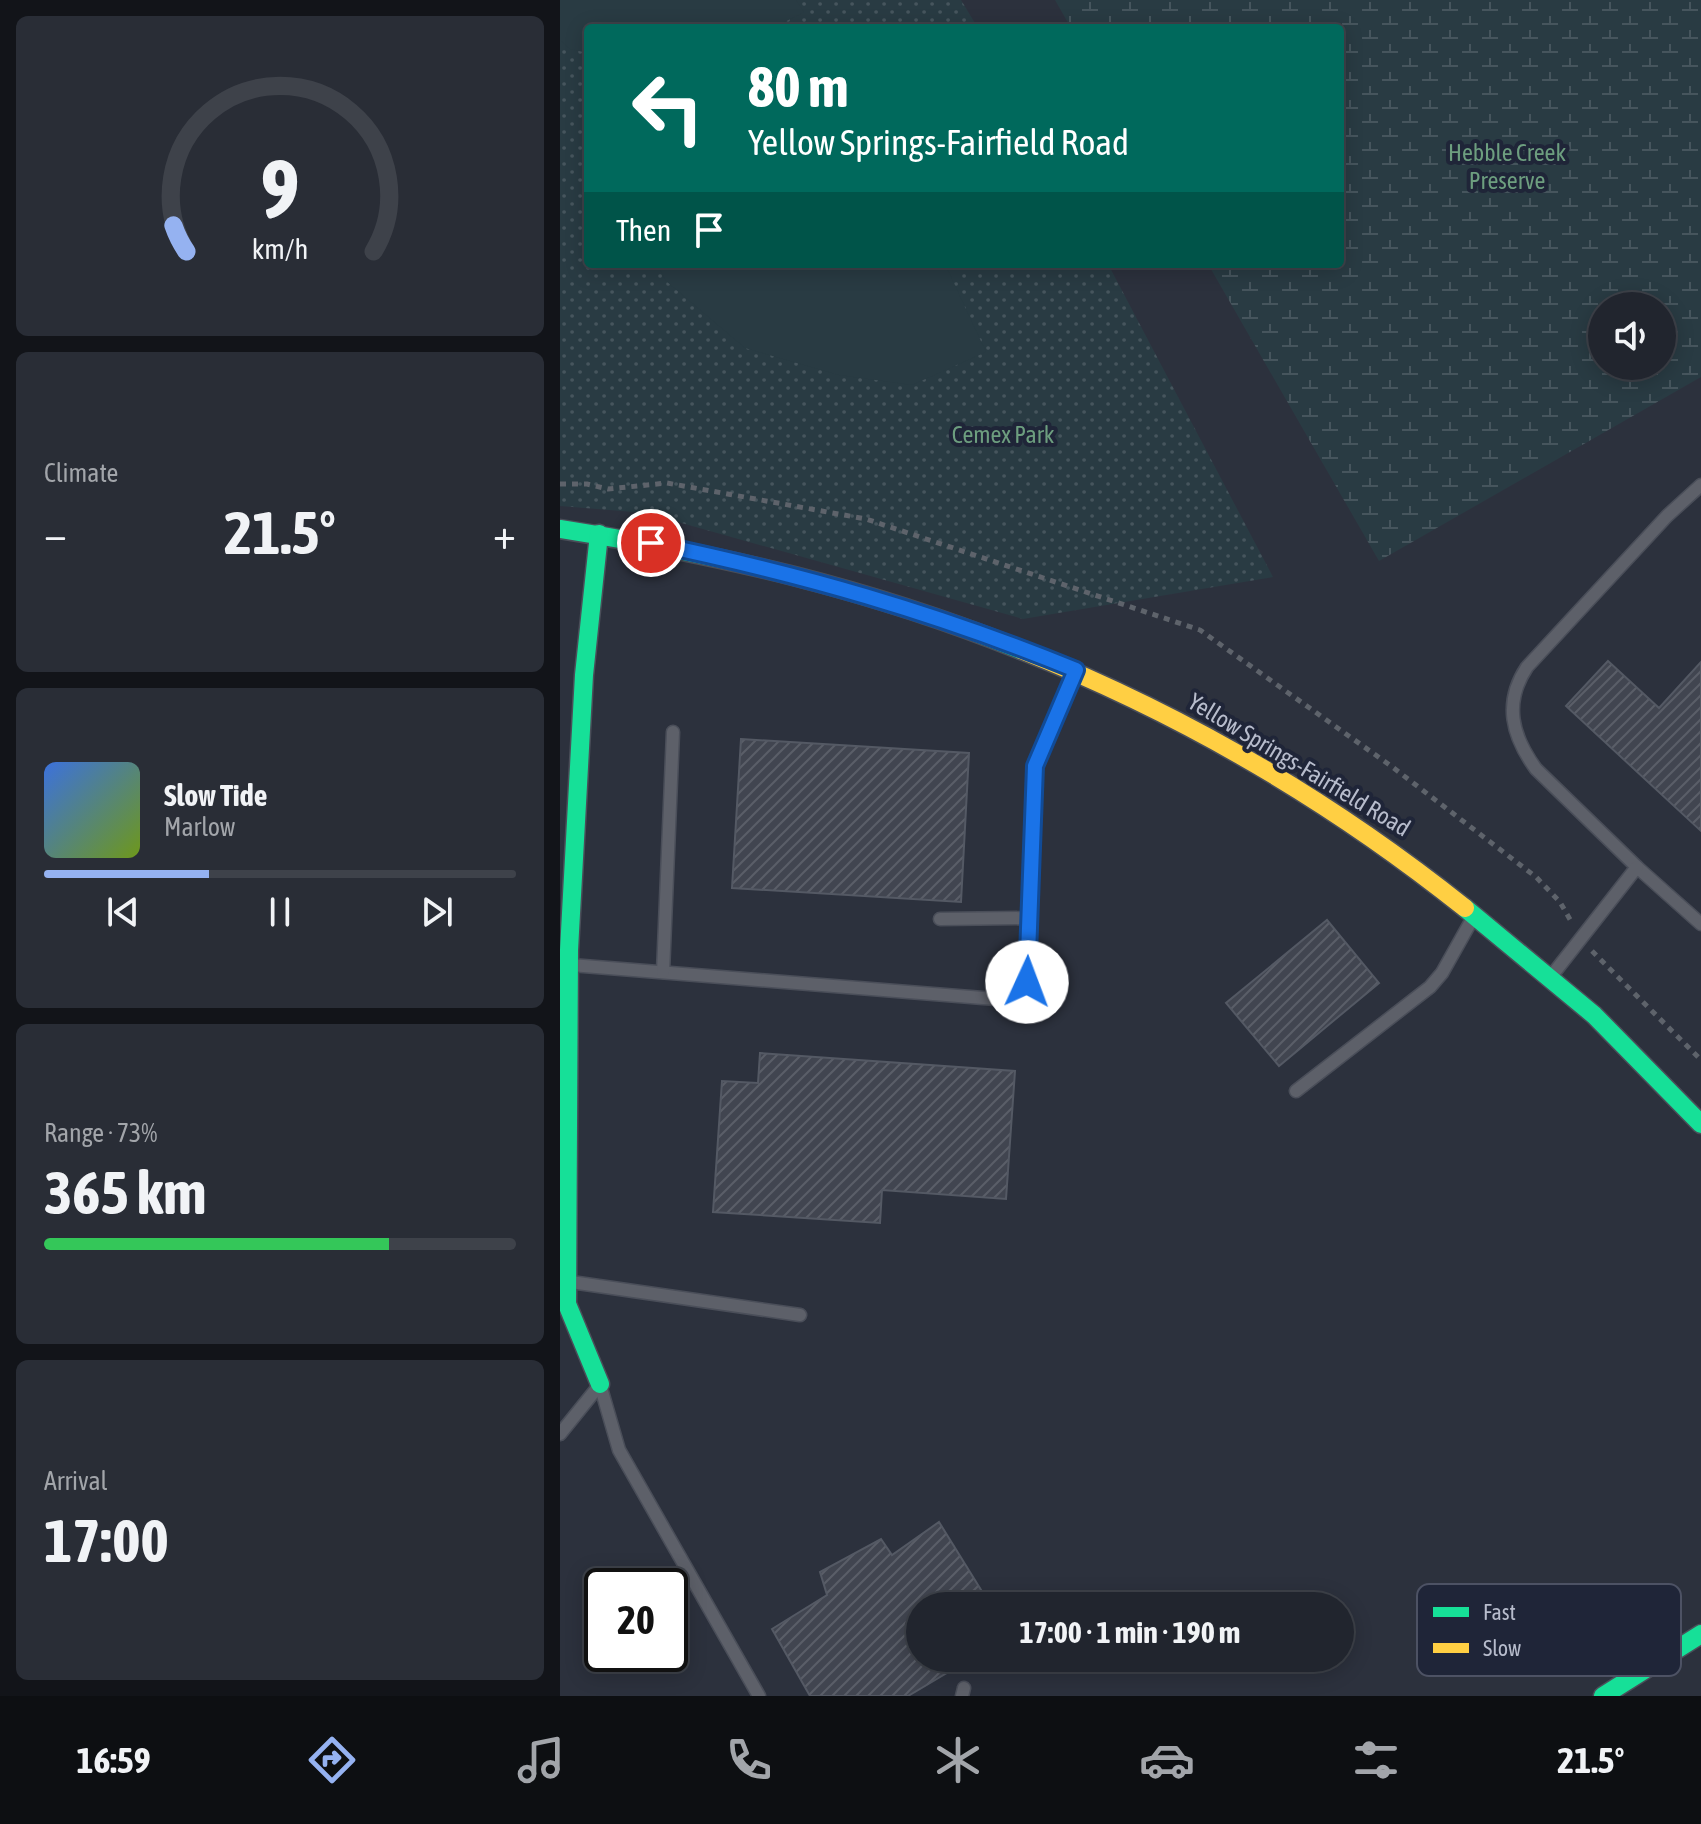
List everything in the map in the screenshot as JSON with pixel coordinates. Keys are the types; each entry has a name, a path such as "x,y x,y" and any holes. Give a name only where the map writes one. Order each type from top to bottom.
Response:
{"main road":[{"name":"Yellow Springs-Fairfield Road","path":"560,529 776,569 936,616 1076,670 1169,714 1249,757 1404,857 1551,977 1631,1050 1701,1124"},
{"path":"599,534 584,675 565,934 569,965 567,1304 600,1384"},
{"path":"1681,1647 1701,1634"},
{"path":"1603,1696 1635,1676"}],"lane":[{"path":"1701,485 1667,516 1537,655 1520,679 1512,704 1515,734 1536,769 1701,924"},
{"path":"569,965 1008,1000 1027,982 1035,766 1076,670"},
{"path":"663,972 673,732"},
{"path":"1551,977 1637,867"},
{"path":"1296,1091 1430,987 1442,973 1475,913"},
{"path":"940,919 1029,918"},
{"path":"568,1282 800,1315"},
{"path":"560,1434 600,1384"},
{"path":"600,1384 619,1450 759,1696"}],"green space":[{"name":"Cemex Park","path":"560,0 961,0 976,24 584,24 584,268 1110,268 1273,577 1023,619 646,513 560,506"},
{"path":"560,0 796,0 804,12 781,24 584,24 584,52 570,49 560,40"},
{"name":"Hebble Creek Preserve","path":"1055,0 1701,0 1701,377 1379,561 1210,268 1344,268 1344,24 1069,24"},
{"path":"659,268 947,268 986,352 912,385 839,375 745,348 666,281"}],"building":[{"path":"1608,661 1659,708 1701,662 1701,831 1566,706"},
{"path":"741,739 969,753 961,902 732,888"},
{"path":"1327,920 1379,983 1279,1066 1226,1003"},
{"path":"760,1053 1015,1071 1006,1199 882,1190 880,1223 713,1212 722,1081 758,1083"},
{"path":"939,1522 982,1592 906,1592 906,1672 948,1672 908,1696 810,1696 772,1629 827,1595 820,1572 881,1539 892,1555"}],"traffic: fast":[{"path":"560,529 679,550 794,576 907,609 1021,650"},
{"path":"599,534 584,675 569,950 567,1304 600,1384"},
{"path":"1465,908 1594,1015 1701,1124"},
{"path":"1681,1647 1701,1634"},
{"path":"1603,1696 1635,1676"}],"traffic: slow":[{"path":"1021,650 1139,702 1252,762 1361,831 1465,908"}],"route":[{"path":"651,543 776,569 936,616 1076,670 1035,766 1027,982"}]}
